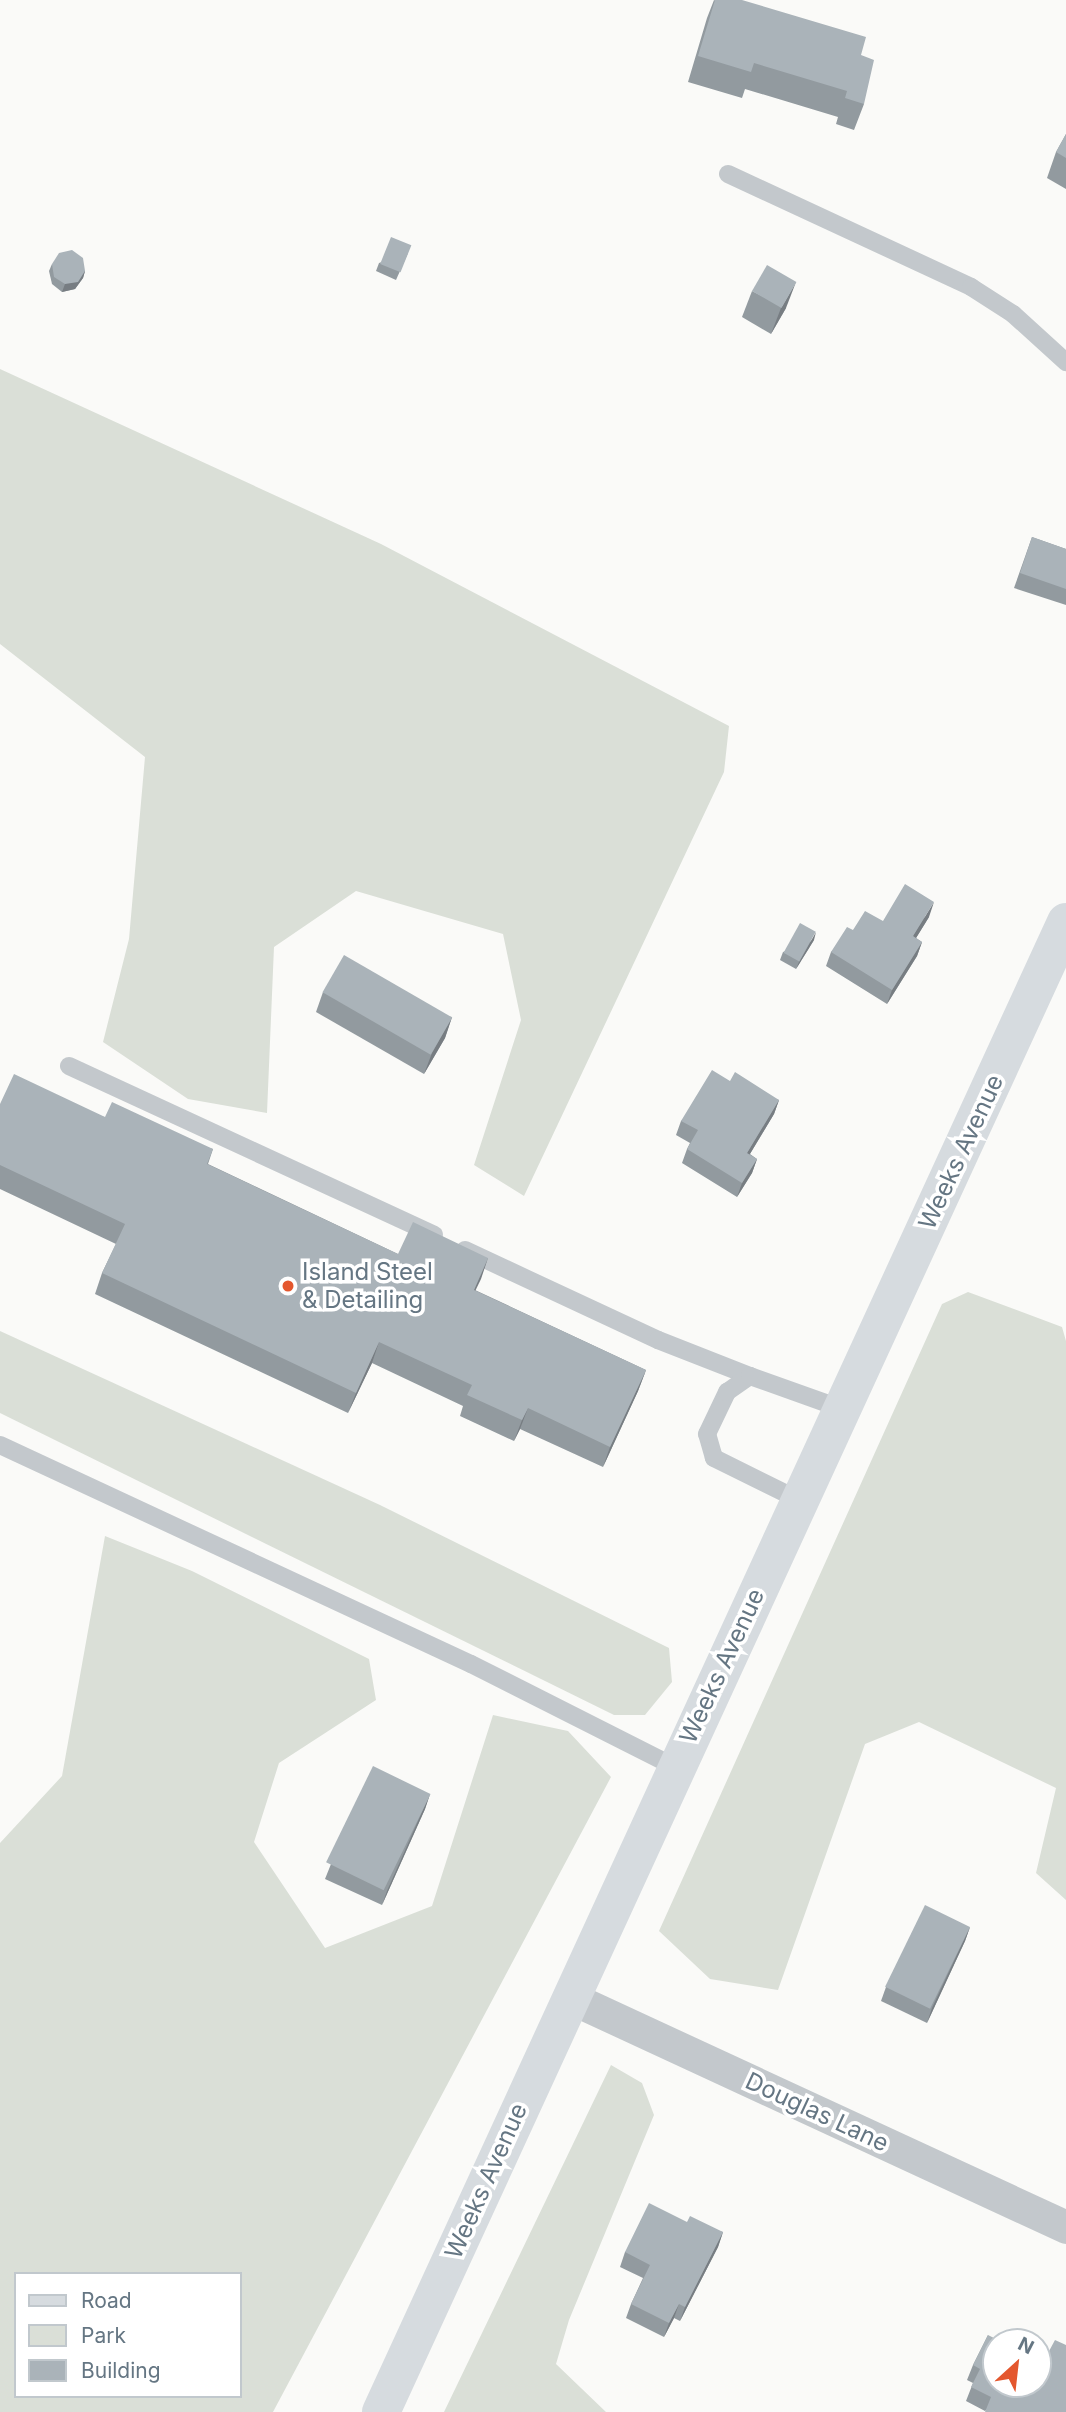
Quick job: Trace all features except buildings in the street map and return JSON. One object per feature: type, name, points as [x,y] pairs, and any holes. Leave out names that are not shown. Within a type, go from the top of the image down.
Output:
[{"type":"street","name":"Weeks Avenue","points":[[381,2412],[569,1997],[1066,922]]},
{"type":"street","name":"Douglas Lane","points":[[569,1997],[1066,2228]]},
{"type":"lane","points":[[727,174],[971,287],[1013,314],[1066,362]]},
{"type":"lane","points":[[69,1066],[658,1340],[840,1408]]},
{"type":"lane","points":[[750,1376],[727,1392],[707,1434],[714,1458],[799,1500]]},
{"type":"lane","points":[[0,1445],[471,1664],[675,1767]]},
{"type":"green space","points":[[0,369],[381,544],[729,726],[724,772],[524,1196],[474,1165],[521,1020],[503,934],[356,891],[274,947],[267,1113],[188,1099],[103,1042],[129,939],[145,757],[0,644]]},
{"type":"green space","points":[[968,1292],[1062,1327],[1066,1341],[1066,1900],[1036,1873],[1056,1788],[919,1722],[865,1744],[778,1990],[710,1979],[659,1931],[942,1304]]},
{"type":"green space","points":[[0,1331],[380,1505],[669,1648],[672,1682],[645,1715],[614,1715],[0,1413]]},
{"type":"green space","points":[[105,1536],[192,1571],[369,1659],[376,1700],[279,1763],[254,1842],[325,1948],[432,1906],[493,1715],[568,1731],[611,1777],[273,2412],[0,2412],[0,1843],[62,1776]]},
{"type":"green space","points":[[611,2065],[642,2083],[654,2115],[569,2320],[556,2364],[606,2412],[444,2412]]},
{"type":"place","name":"Island Steel & Detailing","points":[[288,1286]]}]
